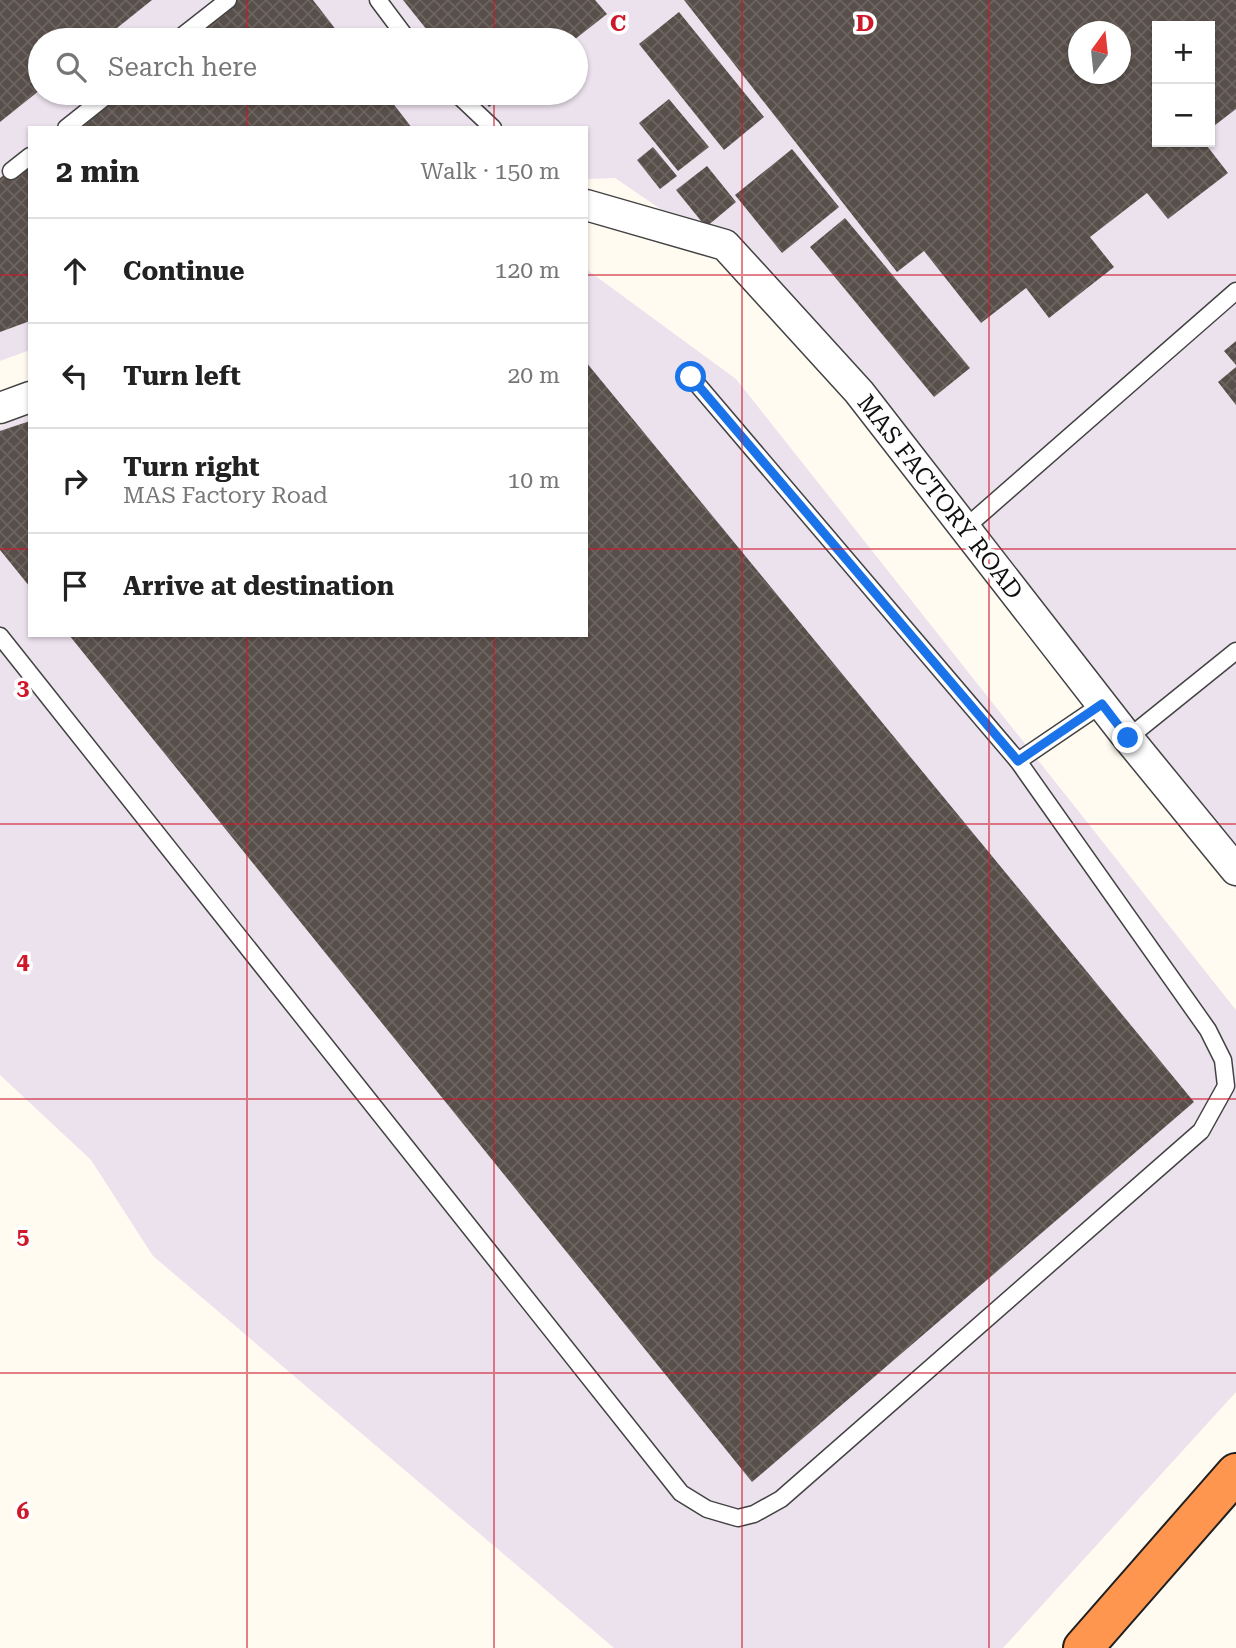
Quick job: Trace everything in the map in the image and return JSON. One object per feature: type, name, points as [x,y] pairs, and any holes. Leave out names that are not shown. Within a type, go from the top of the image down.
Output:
[{"type":"highway","points":[[1083,1648],[1236,1473]]},
{"type":"street","name":"MAS FACTORY ROAD","points":[[588,206],[725,246],[859,392],[1128,738],[1236,870]]},
{"type":"street","points":[[0,408],[28,398]]},
{"type":"lane","points":[[192,28],[228,0]]},
{"type":"lane","points":[[378,0],[399,28]]},
{"type":"lane","points":[[69,126],[95,105]]},
{"type":"lane","points":[[469,105],[491,126]]},
{"type":"lane","points":[[10,171],[28,158]]},
{"type":"lane","points":[[965,528],[1236,291]]},
{"type":"lane","points":[[0,636],[681,1493],[707,1509],[738,1518],[754,1514],[781,1499],[1201,1131],[1226,1086],[1223,1060],[1208,1030],[1018,761],[691,377]]},
{"type":"lane","points":[[1128,738],[1236,651]]},
{"type":"lane","points":[[1018,761],[1102,704]]},
{"type":"shaded area","points":[[0,0],[1236,0],[1236,889],[1095,714],[763,279],[615,178],[588,179],[588,126],[28,126],[28,351],[0,361]]},
{"type":"shaded area","points":[[588,270],[736,379],[1236,1010],[1236,1392],[1003,1648],[614,1648],[153,1256],[91,1160],[0,1075],[0,426],[28,416],[28,637],[588,637]]},
{"type":"building","points":[[0,0],[152,0],[117,28],[28,28],[28,100],[0,122]]},
{"type":"building","points":[[226,0],[313,0],[335,28],[190,28]]},
{"type":"building","points":[[403,0],[595,0],[607,14],[588,29],[425,28]]},
{"type":"building","points":[[684,0],[1236,0],[1236,109],[1215,125],[1215,21],[1152,21],[1152,147],[1208,147],[1228,173],[1168,219],[1147,193],[1090,237],[1114,267],[1049,318],[1026,288],[981,323],[924,251],[897,272]]},
{"type":"building","points":[[679,12],[764,117],[724,150],[639,44]]},
{"type":"building","points":[[669,99],[709,147],[678,171],[639,123]]},
{"type":"building","points":[[94,105],[394,105],[410,126],[67,126]]},
{"type":"building","points":[[653,147],[677,176],[660,189],[637,160]]},
{"type":"building","points":[[792,149],[839,207],[782,253],[735,195]]},
{"type":"building","points":[[28,157],[28,322],[0,332],[0,178]]},
{"type":"building","points":[[707,166],[736,202],[706,227],[676,190]]},
{"type":"building","points":[[845,218],[970,368],[934,397],[810,247]]},
{"type":"building","points":[[1236,341],[1236,365],[1224,351]]},
{"type":"building","points":[[588,364],[1194,1102],[752,1482],[71,637],[588,637]]},
{"type":"building","points":[[1236,367],[1236,405],[1218,382]]},
{"type":"building","points":[[28,422],[28,585],[0,550],[0,431]]},
{"type":"route","points":[[691,377],[1018,761],[1102,704],[1128,738]]}]
